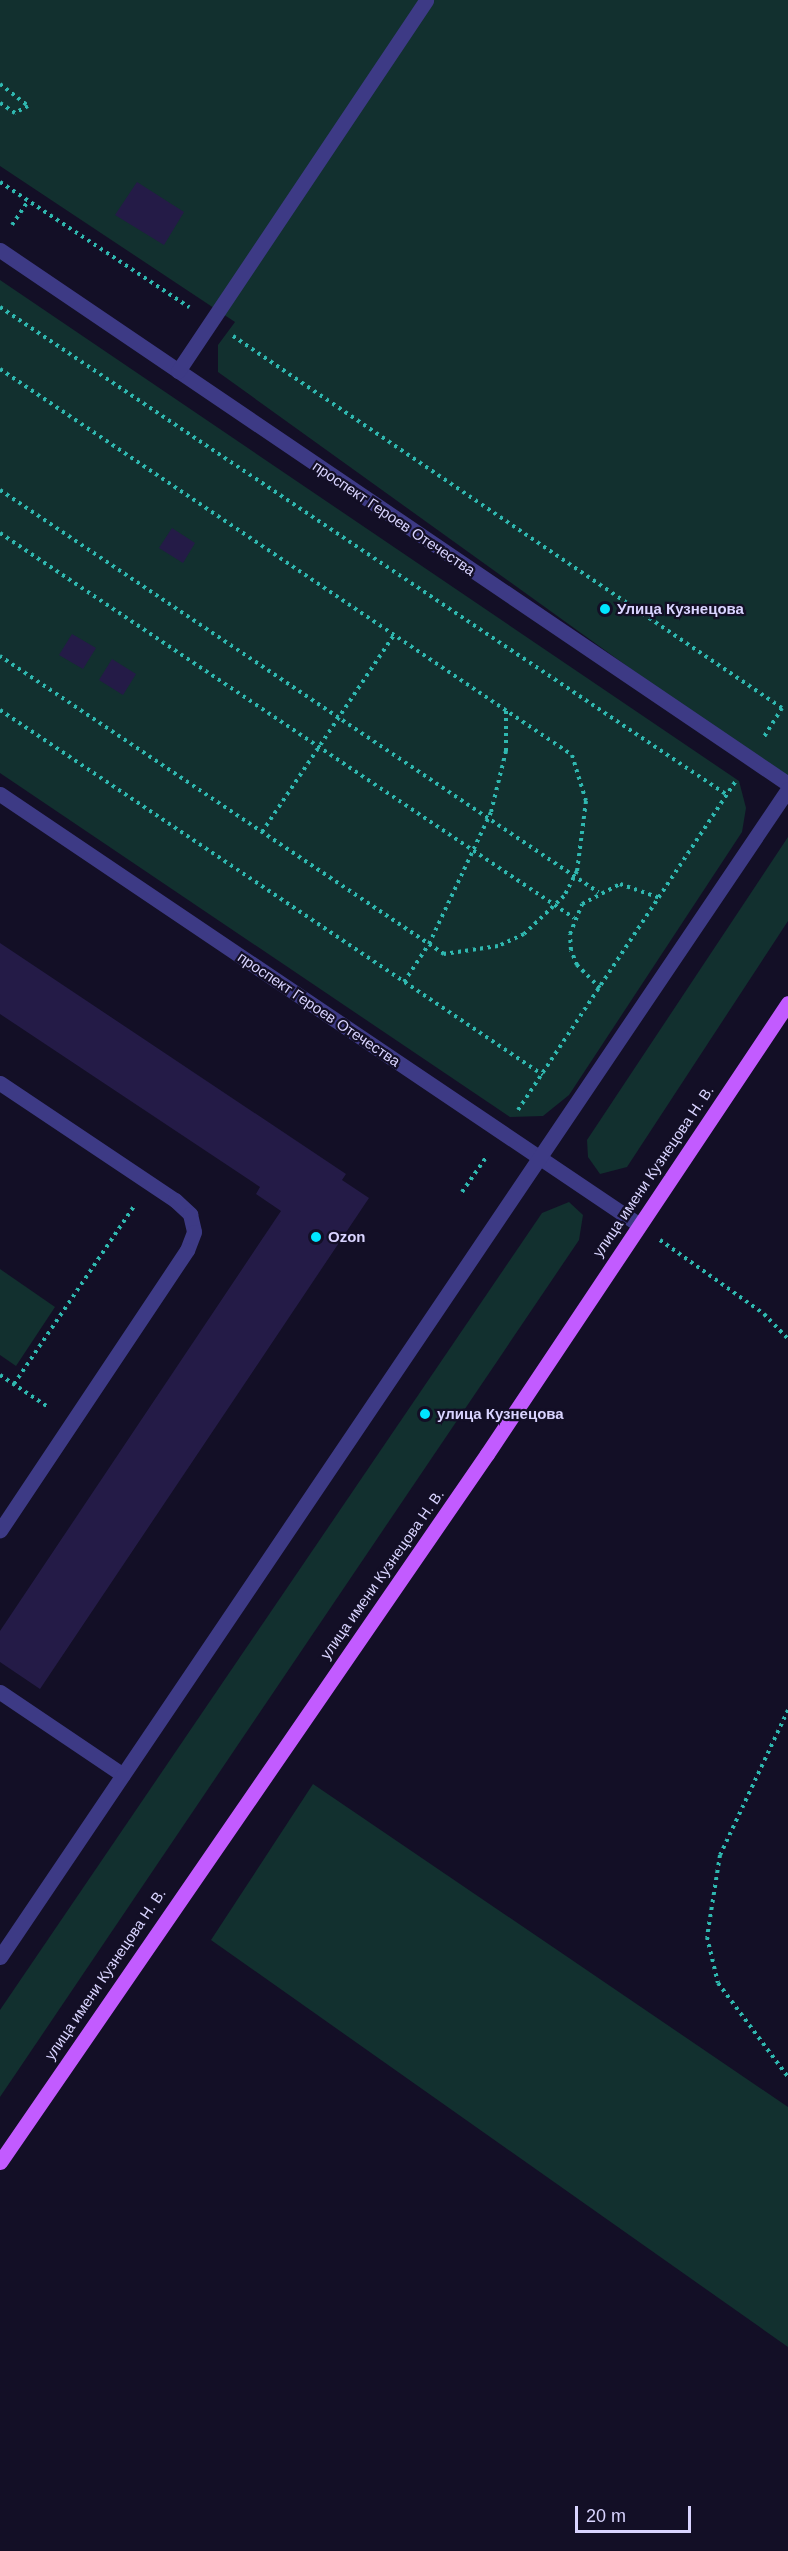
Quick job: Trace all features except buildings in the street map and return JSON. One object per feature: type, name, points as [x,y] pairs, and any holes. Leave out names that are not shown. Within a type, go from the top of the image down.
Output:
[{"type":"main road","name":"улица имени Кузнецова Н. В.","points":[[0,2162],[487,1454],[638,1224],[788,1003]]},
{"type":"street","points":[[178,371],[426,0]]},
{"type":"street","name":"проспект Героев Отечества","points":[[0,250],[788,784]]},
{"type":"street","points":[[0,1958],[788,789]]},
{"type":"street","name":"проспект Героев Отечества","points":[[0,794],[638,1224]]},
{"type":"street","points":[[0,1083],[149,1183],[190,1214],[194,1232],[187,1250],[0,1530]]},
{"type":"street","points":[[0,1692],[123,1774]]},
{"type":"path","points":[[0,84],[28,106],[15,113],[0,103]]},
{"type":"path","points":[[0,182],[212,322],[782,708],[543,1075],[462,1192]]},
{"type":"path","points":[[6,235],[28,201]]},
{"type":"path","points":[[0,307],[727,795]]},
{"type":"path","points":[[0,369],[572,755],[581,777],[587,825],[574,876],[555,906],[524,934],[498,946],[444,954],[0,656]]},
{"type":"path","points":[[0,490],[598,892]]},
{"type":"path","points":[[0,533],[574,918]]},
{"type":"path","points":[[262,832],[394,635]]},
{"type":"path","points":[[0,710],[543,1075]]},
{"type":"path","points":[[404,982],[429,944],[489,818],[506,751],[506,711]]},
{"type":"path","points":[[600,988],[577,965],[570,934],[574,918],[598,892],[634,885],[660,898]]},
{"type":"path","points":[[14,1384],[149,1183]]},
{"type":"path","points":[[638,1224],[764,1314],[788,1339]]},
{"type":"path","points":[[0,1375],[72,1423]]},
{"type":"path","points":[[788,1710],[720,1856],[707,1937],[718,1983],[788,2077]]},
{"type":"green space","points":[[0,0],[788,0],[788,782],[218,372],[218,345],[235,322],[0,166]]},
{"type":"green space","points":[[0,280],[739,781],[746,808],[742,832],[569,1095],[543,1116],[510,1117],[0,773]]},
{"type":"green space","points":[[788,837],[788,921],[627,1167],[600,1174],[588,1157],[587,1140]]},
{"type":"green space","points":[[569,1202],[583,1215],[579,1240],[0,2097],[0,2010],[542,1213]]},
{"type":"green space","points":[[0,1269],[55,1307],[16,1366],[0,1355]]},
{"type":"green space","points":[[313,1784],[788,2107],[788,2347],[211,1940]]},
{"type":"place","name":"Улица Кузнецова","points":[[605,609]]},
{"type":"place","name":"Ozon","points":[[316,1237]]},
{"type":"place","name":"улица Кузнецова","points":[[425,1414]]}]
